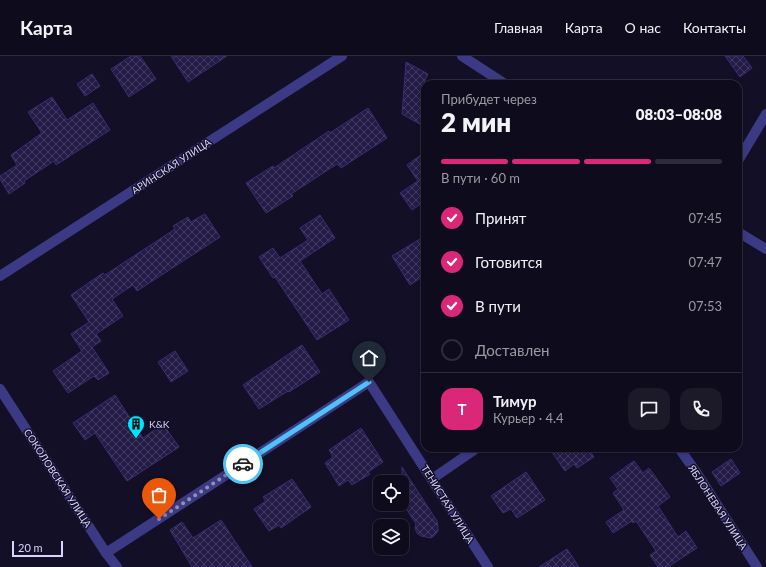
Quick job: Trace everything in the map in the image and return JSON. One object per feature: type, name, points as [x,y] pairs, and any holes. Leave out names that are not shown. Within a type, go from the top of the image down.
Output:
[{"type":"street","name":"АРИНСКАЯ УЛИЦА","points":[[0,276],[342,56]]},
{"type":"street","points":[[462,56],[499,80]]},
{"type":"street","points":[[742,155],[766,114]]},
{"type":"street","points":[[742,234],[766,249]]},
{"type":"street","name":"ТЕНИСТАЯ УЛИЦА","points":[[106,553],[369,382],[488,567]]},
{"type":"street","name":"СОКОЛОВСКАЯ УЛИЦА","points":[[0,389],[106,553],[117,567]]},
{"type":"street","points":[[432,479],[471,452]]},
{"type":"street","name":"ЯБЛОНЕВАЯ УЛИЦА","points":[[682,452],[757,567]]},
{"type":"building","points":[[131,56],[140,56],[156,79],[129,97],[111,69]]},
{"type":"building","points":[[171,56],[227,56],[188,82]]},
{"type":"building","points":[[725,56],[743,56],[752,68],[740,77]]},
{"type":"building","points":[[406,62],[428,74],[425,80],[421,80],[421,125],[402,114]]},
{"type":"building","points":[[92,74],[100,86],[85,96],[77,84]]},
{"type":"building","points":[[52,97],[67,120],[93,103],[110,130],[56,165],[54,161],[24,181],[25,183],[9,194],[0,179],[0,176],[17,165],[11,155],[42,133],[28,112]]},
{"type":"building","points":[[368,108],[387,138],[341,168],[337,164],[291,194],[293,196],[266,213],[246,183],[273,166],[274,168],[329,131],[330,133]]},
{"type":"building","points":[[421,155],[421,204],[412,210],[400,193],[418,181],[407,165]]},
{"type":"building","points":[[205,214],[220,237],[137,291],[133,285],[112,299],[123,316],[96,334],[101,341],[92,347],[109,373],[98,380],[94,376],[68,393],[53,371],[82,351],[71,334],[89,322],[71,295],[103,273],[105,275],[175,229],[173,226],[188,217],[191,222]]},
{"type":"building","points":[[320,215],[335,238],[300,261],[322,294],[329,289],[349,320],[317,340],[275,277],[273,278],[259,257],[273,248],[280,258],[308,240],[300,228]]},
{"type":"building","points":[[420,239],[421,278],[410,285],[392,256]]},
{"type":"building","points":[[302,345],[320,372],[259,409],[243,385]]},
{"type":"building","points":[[175,351],[188,371],[171,382],[158,362]]},
{"type":"building","name":"K&K","points":[[115,395],[143,438],[163,424],[179,447],[127,481],[95,433],[85,440],[73,423]]},
{"type":"building","points":[[361,428],[383,462],[368,472],[370,474],[352,485],[348,480],[339,486],[325,463],[333,457],[329,450]]},
{"type":"building","points":[[552,452],[591,452],[594,457],[577,468],[574,464],[565,471]]},
{"type":"building","points":[[731,459],[740,473],[721,486],[712,472]]},
{"type":"building","points":[[634,461],[643,473],[649,468],[670,497],[658,506],[678,537],[686,531],[697,548],[668,567],[658,567],[650,555],[656,551],[636,521],[633,523],[632,521],[613,533],[606,522],[624,510],[613,493],[618,489],[610,478]]},
{"type":"building","points":[[402,467],[407,475],[402,475]]},
{"type":"building","points":[[526,472],[545,500],[517,518],[511,509],[503,513],[491,496]]},
{"type":"building","points":[[409,478],[437,521],[438,531],[431,538],[421,536],[417,533],[415,528],[416,524],[408,511],[409,511]]},
{"type":"building","points":[[292,479],[311,507],[281,528],[279,525],[269,531],[254,509],[266,501],[263,497]]},
{"type":"building","points":[[221,520],[252,567],[192,567],[170,530],[182,522],[193,538]]},
{"type":"building","points":[[567,549],[579,567],[539,567]]},
{"type":"way so far","points":[[159,519],[243,464]]},
{"type":"place","name":"K&K","points":[[136,439]]},
{"type":"route","points":[[243,464],[369,382]]}]
